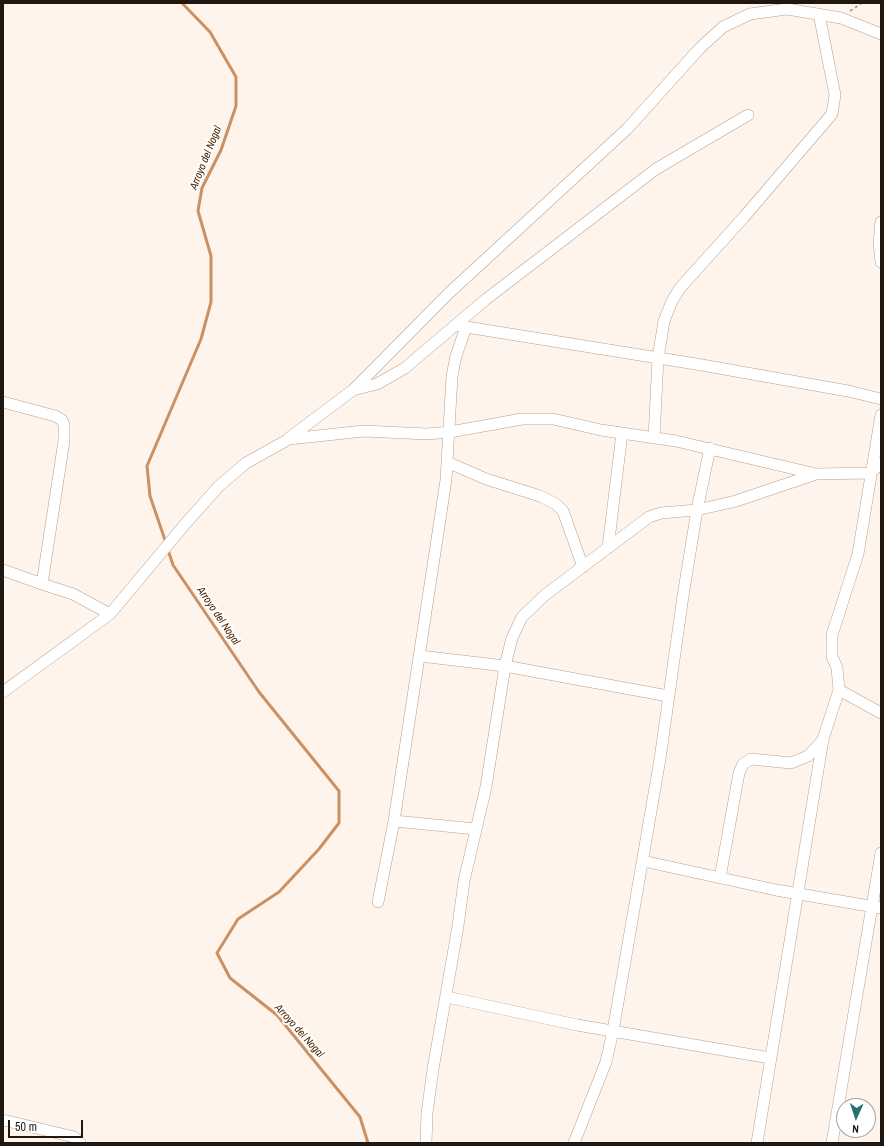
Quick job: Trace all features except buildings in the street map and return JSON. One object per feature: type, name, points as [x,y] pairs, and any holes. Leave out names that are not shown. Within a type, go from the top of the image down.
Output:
[{"type":"street","points":[[3,692],[110,614],[219,486],[250,460],[288,438],[353,390],[449,293],[627,129],[710,37],[735,20],[750,14],[786,10],[841,18],[881,34]]},
{"type":"street","points":[[654,438],[658,358],[668,308],[680,288],[744,217],[832,114],[836,95],[819,14]]},
{"type":"street","points":[[862,27],[881,25]]},
{"type":"street","points":[[353,390],[377,384],[396,374],[555,244],[656,169],[748,115]]},
{"type":"street","points":[[881,222],[879,243],[881,262]]},
{"type":"street","points":[[454,326],[848,390],[881,399]]},
{"type":"street","points":[[378,902],[394,821],[420,656],[447,462],[450,432],[450,393],[452,376],[456,356],[466,327]]},
{"type":"street","points":[[3,402],[55,416],[62,420],[64,425],[64,441],[42,584]]},
{"type":"street","points":[[757,1143],[823,739],[839,690],[837,668],[832,656],[832,634],[858,554],[870,473],[881,415]]},
{"type":"street","points":[[288,438],[364,431],[407,434],[450,432],[499,422],[539,418],[553,419],[586,428],[710,448],[816,474],[870,473],[881,463]]},
{"type":"street","points":[[608,548],[622,433]]},
{"type":"street","points":[[574,1143],[606,1062],[613,1031],[643,861],[697,510],[710,448]]},
{"type":"street","points":[[447,462],[486,478],[540,496],[556,504],[563,510],[583,567]]},
{"type":"street","points":[[426,1143],[427,1113],[433,1069],[447,997],[464,881],[486,787],[505,666],[512,638],[522,617],[545,595],[641,522],[655,514],[697,510],[736,501],[816,474]]},
{"type":"street","points":[[3,570],[73,594],[110,614]]},
{"type":"street","points":[[420,656],[505,666],[668,696]]},
{"type":"street","points":[[839,690],[881,713]]},
{"type":"street","points":[[720,878],[738,773],[743,764],[751,759],[779,763],[799,761],[814,750],[823,739]]},
{"type":"street","points":[[394,821],[476,829]]},
{"type":"street","points":[[832,1143],[877,907],[881,853]]},
{"type":"street","points":[[643,861],[797,894],[877,907]]},
{"type":"street","points":[[447,997],[578,1026],[770,1058]]},
{"type":"street","points":[[3,1120],[74,1137],[80,1143]]},
{"type":"waterway","name":"Arroyo del Nogal","points":[[166,543],[150,496],[147,466],[201,339],[211,302],[211,256],[198,211],[202,188],[221,150],[236,106],[236,77],[210,32],[182,3]]},
{"type":"waterway","name":"Arroyo del Nogal","points":[[168,550],[173,565],[259,692],[339,791],[339,823],[319,849],[279,892],[238,919],[217,953],[230,978],[277,1015],[360,1117],[368,1143]]}]
